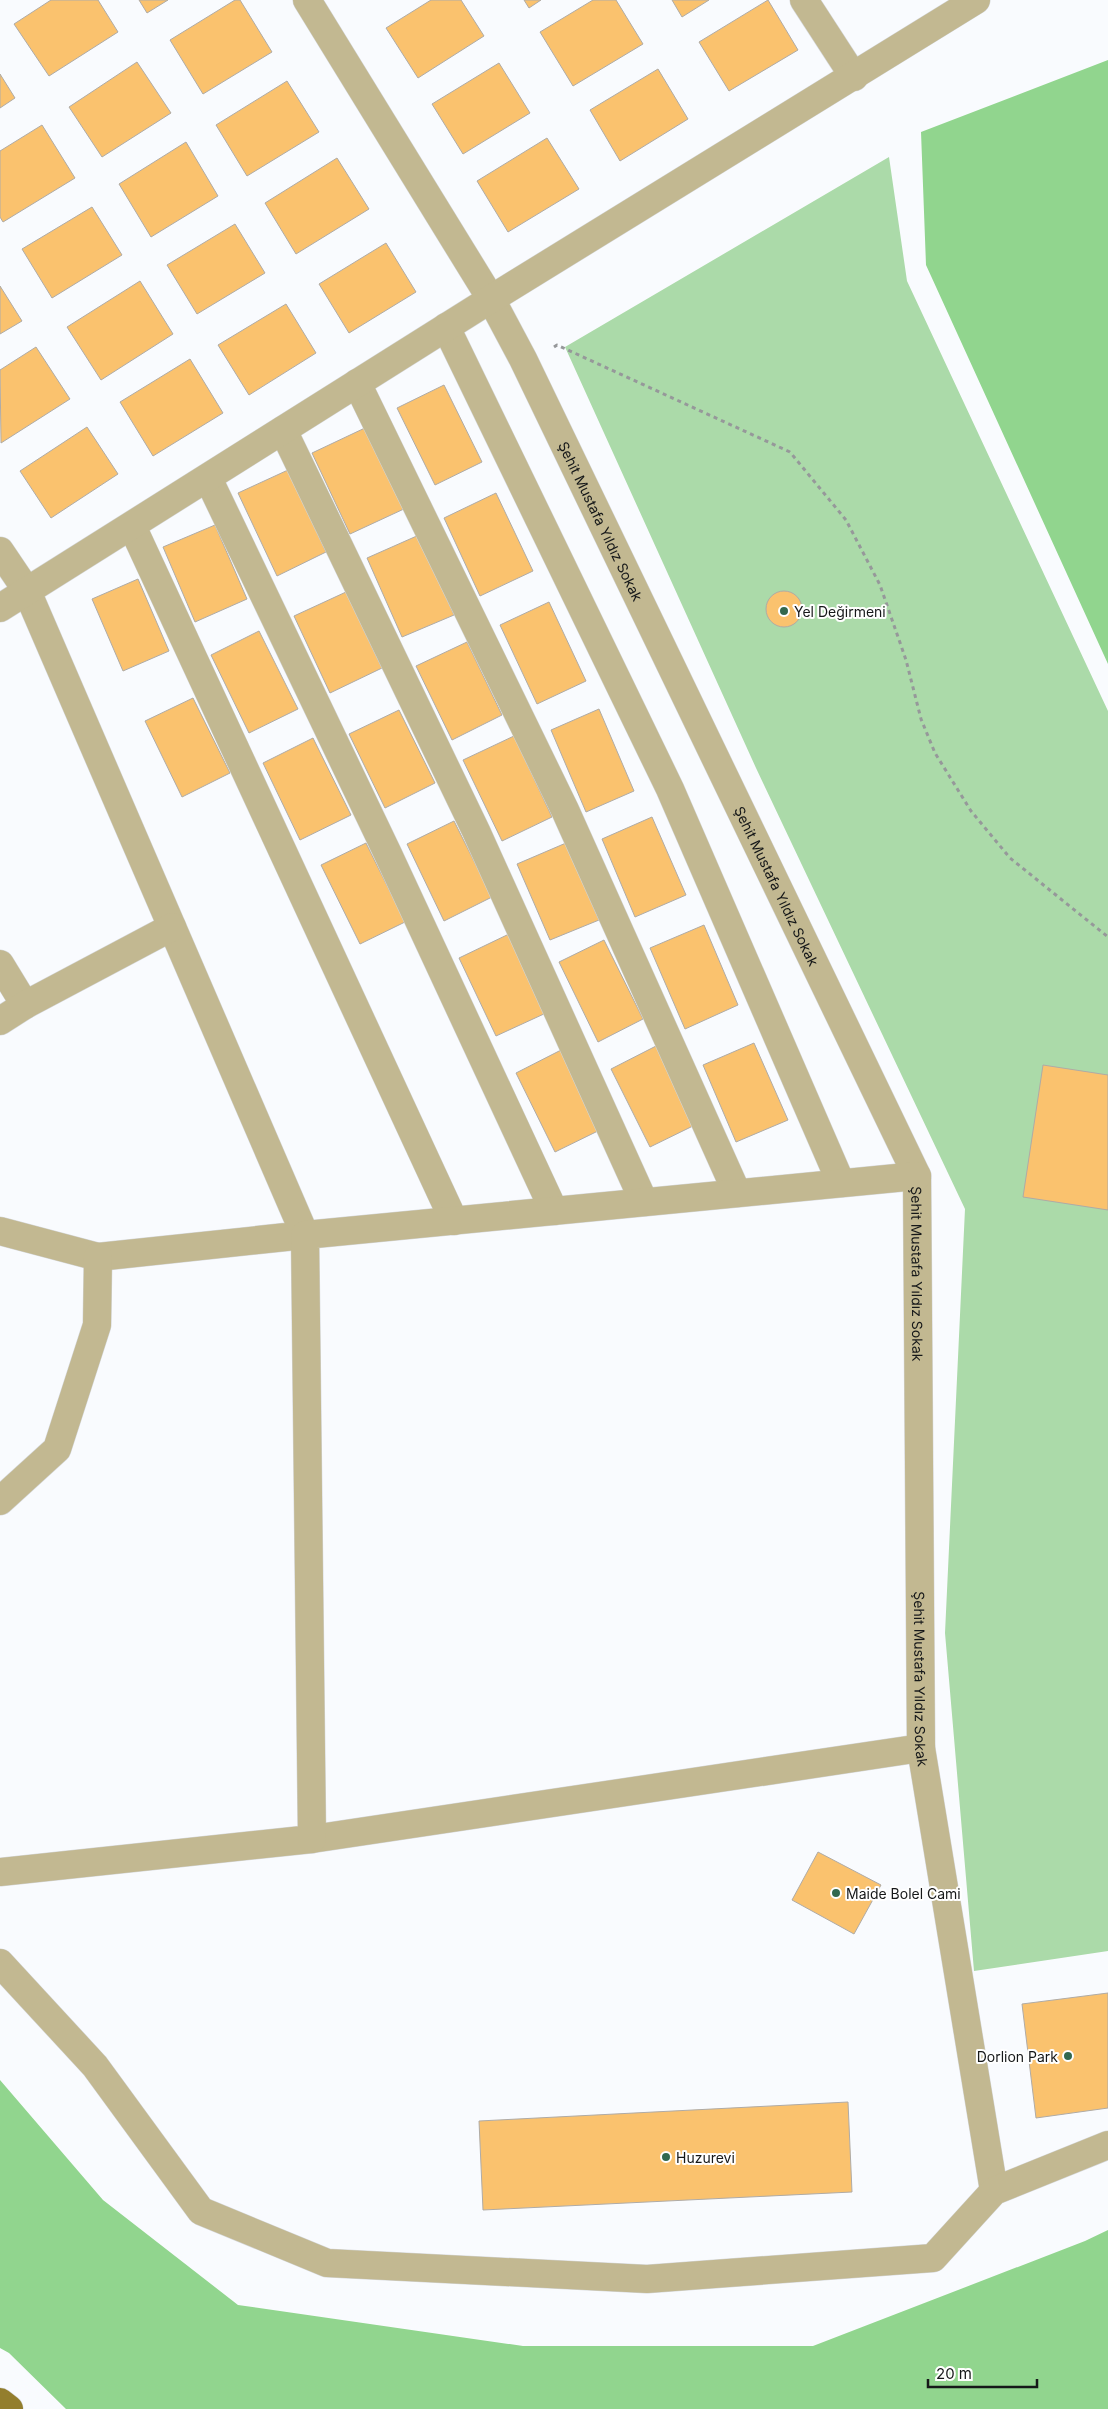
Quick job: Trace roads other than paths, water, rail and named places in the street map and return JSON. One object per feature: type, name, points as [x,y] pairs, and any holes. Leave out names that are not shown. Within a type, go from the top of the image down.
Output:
[{"type":"main road","points":[[0,2402],[9,2409]]},
{"type":"street","name":"Şehit Mustafa Yıldız Sokak","points":[[307,0],[491,299],[523,359],[917,1176],[921,1748],[994,2191]]},
{"type":"street","points":[[804,0],[854,77]]},
{"type":"street","points":[[0,608],[446,327],[976,0]]},
{"type":"street","points":[[446,327],[670,789],[841,1183]]},
{"type":"street","points":[[357,383],[565,810],[738,1193]]},
{"type":"street","points":[[283,430],[476,831],[644,1202]]},
{"type":"street","points":[[208,478],[388,854],[554,1211]]},
{"type":"street","points":[[132,526],[454,1220]]},
{"type":"street","points":[[0,551],[27,592],[305,1235],[312,1838]]},
{"type":"street","points":[[0,1021],[172,928]]},
{"type":"street","points":[[0,964],[25,1006]]},
{"type":"street","points":[[0,1231],[98,1257],[454,1220],[917,1176]]},
{"type":"street","points":[[0,1501],[57,1449],[97,1325],[98,1257]]},
{"type":"street","points":[[0,1872],[312,1838],[921,1748]]},
{"type":"street","points":[[0,1963],[95,2066],[201,2211],[327,2263],[647,2279],[933,2258],[994,2191],[1108,2145]]},
{"type":"place","name":"Yel Değirmeni","points":[[784,611]]},
{"type":"place","name":"Maide Bolel Cami","points":[[836,1893]]},
{"type":"place","name":"Dorlion Park","points":[[1068,2056]]},
{"type":"place","name":"Huzurevi","points":[[666,2157]]}]
